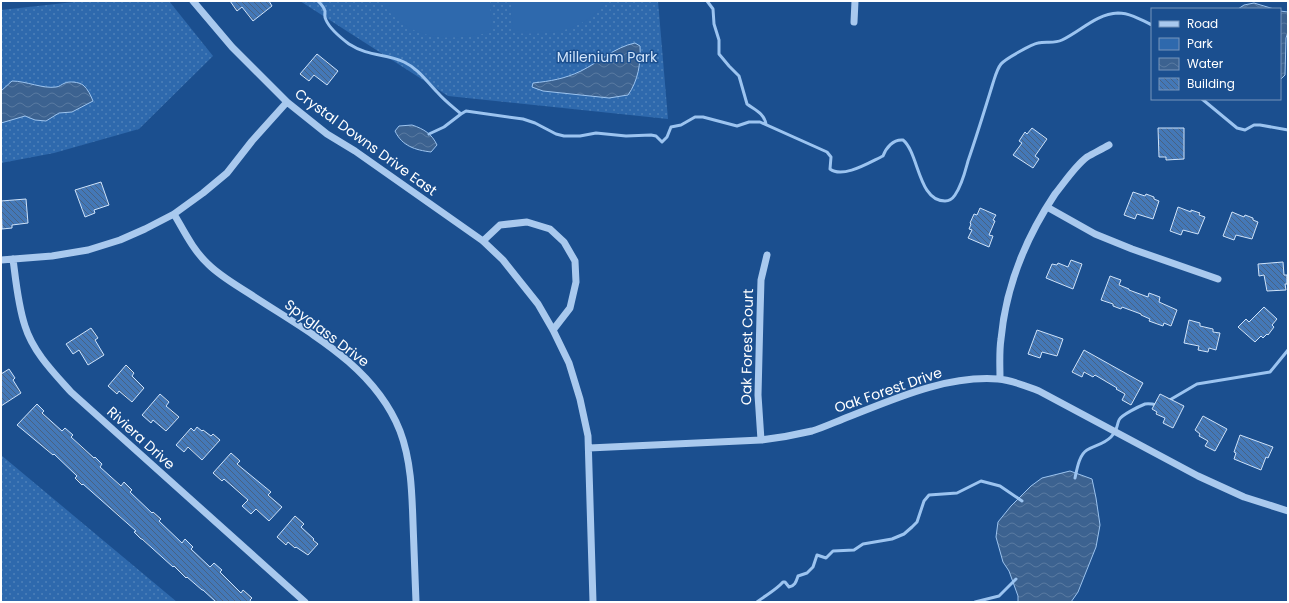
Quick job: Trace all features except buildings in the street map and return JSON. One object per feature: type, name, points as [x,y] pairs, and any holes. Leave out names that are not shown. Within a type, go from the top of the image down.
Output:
[{"type":"street","name":"Crystal Downs Drive East","points":[[193,1],[232,47],[286,102],[327,134],[355,151],[483,241],[503,260],[538,304],[569,363],[580,399],[589,448],[594,602]]},
{"type":"street","points":[[854,22],[855,1]]},
{"type":"street","points":[[1,260],[52,256],[88,250],[120,240],[174,214],[203,193],[227,172],[286,102]]},
{"type":"street","points":[[1000,379],[1001,340],[1013,278],[1026,243],[1047,207],[1066,180],[1086,158],[1109,145]]},
{"type":"street","points":[[1047,207],[1095,234],[1132,249],[1218,279]]},
{"type":"street","name":"Spyglass Drive","points":[[174,214],[194,248],[208,264],[226,278],[318,339],[349,362],[370,382],[386,403],[400,431],[408,461],[412,495],[416,602]]},
{"type":"street","points":[[483,241],[500,226],[527,222],[550,229],[564,242],[575,261],[576,282],[570,308],[553,330]]},
{"type":"street","name":"Oak Forest Court","points":[[761,440],[758,395],[760,308],[762,280],[767,255]]},
{"type":"street","name":"Riviera Drive","points":[[13,259],[18,295],[26,327],[34,345],[49,367],[71,392],[305,602]]},
{"type":"street","name":"Oak Forest Drive","points":[[589,448],[780,438],[813,430],[936,386],[963,380],[1000,379],[1015,382],[1039,391],[1198,476],[1244,497],[1288,511]]},
{"type":"green space","points":[[83,1],[169,1],[213,56],[139,129],[54,153],[1,163],[1,10]]},
{"type":"green space","name":"Millenium Park","points":[[300,1],[658,1],[668,119],[448,96]]},
{"type":"green space","points":[[380,1],[490,1],[492,32],[460,37],[430,36],[404,25],[392,15]]},
{"type":"green space","points":[[511,1],[607,1],[597,12],[576,26],[553,32],[527,34],[513,33]]},
{"type":"green space","points":[[1,455],[177,602],[1,602]]},
{"type":"water","points":[[1254,3],[1271,8],[1240,8],[1244,5]]},
{"type":"water","points":[[1281,11],[1288,12],[1285,75],[1281,79]]},
{"type":"water","points":[[635,43],[640,46],[640,59],[634,84],[628,95],[609,98],[543,91],[532,87],[533,83],[575,74],[614,51]]},
{"type":"water","points":[[12,81],[51,87],[57,87],[67,82],[77,83],[85,87],[93,101],[72,112],[59,113],[46,121],[35,120],[25,116],[1,123],[1,91]]},
{"type":"water","points":[[412,125],[424,130],[433,138],[437,145],[431,152],[420,150],[405,144],[395,131],[399,126]]},
{"type":"water","points":[[1070,471],[1092,479],[1100,525],[1096,547],[1078,592],[1071,602],[1018,602],[1018,596],[1009,571],[1003,562],[996,537],[998,522],[1011,506],[1031,486],[1042,478]]},
{"type":"waterway","points":[[318,1],[325,10],[325,18],[330,27],[346,42],[363,51],[397,59],[409,65],[418,72],[443,99],[461,114]]},
{"type":"waterway","points":[[707,1],[713,9],[714,24],[719,40],[719,54],[739,76],[747,104],[761,114],[766,124]]},
{"type":"waterway","points":[[429,134],[444,127],[466,111],[523,119],[535,123],[556,134],[564,136],[580,136],[596,133],[626,136],[651,135],[656,136],[662,142],[667,137],[671,127],[681,125],[695,117],[703,117],[737,126],[749,122],[760,122],[827,152],[831,157],[830,169],[835,172],[849,171],[864,165],[883,156],[890,145],[896,141],[903,140],[913,155],[924,185],[929,193],[936,199],[947,201],[954,196],[961,183],[995,76],[1003,62],[1035,44],[1062,40],[1103,16],[1110,14],[1127,14],[1151,24]]},
{"type":"waterway","points":[[1203,100],[1237,128],[1245,130],[1254,125],[1260,125],[1288,130]]},
{"type":"waterway","points":[[1168,401],[1197,384],[1270,372],[1288,350]]},
{"type":"waterway","points":[[1075,478],[1079,462],[1084,452],[1103,443],[1111,437],[1116,430],[1120,418],[1145,404],[1157,405]]},
{"type":"waterway","points":[[757,602],[783,582],[785,582],[789,587],[793,586],[798,576],[807,573],[813,567],[817,555],[826,558],[833,551],[854,550],[863,544],[892,539],[904,534],[917,522],[924,501],[929,495],[957,493],[981,481],[1000,486],[1022,501]]},
{"type":"waterway","points":[[975,602],[999,596],[1016,579]]}]
